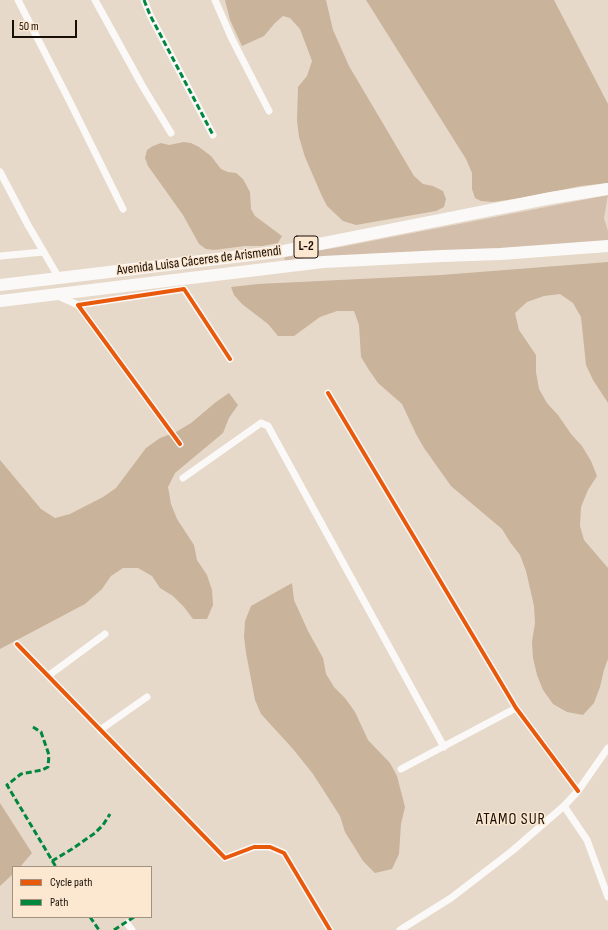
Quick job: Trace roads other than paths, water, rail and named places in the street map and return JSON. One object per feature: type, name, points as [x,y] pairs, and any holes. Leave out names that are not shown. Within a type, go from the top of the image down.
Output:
[{"type":"main road","name":"Avenida Luisa Cáceres de Arismendi","points":[[0,285],[284,251],[551,198],[608,189]]},
{"type":"main road","name":"Avenida Luisa Cáceres de Arismendi","points":[[0,301],[323,262],[500,254],[608,246]]},
{"type":"street","points":[[18,0],[123,209]]},
{"type":"street","points":[[95,0],[143,87],[171,133]]},
{"type":"street","points":[[144,0],[150,16],[213,136]]},
{"type":"street","points":[[215,0],[232,38],[269,111]]},
{"type":"street","points":[[0,172],[43,252],[59,278]]},
{"type":"street","points":[[0,256],[43,252]]},
{"type":"street","points":[[78,305],[184,289],[230,359]]},
{"type":"street","points":[[52,294],[63,297],[78,305],[180,444]]},
{"type":"street","points":[[328,393],[516,708],[578,791]]},
{"type":"street","points":[[183,478],[261,423],[268,426],[444,746]]},
{"type":"street","points":[[48,676],[105,634]]},
{"type":"street","points":[[17,644],[225,858],[254,847],[270,847],[284,853],[330,930]]},
{"type":"street","points":[[100,730],[147,697]]},
{"type":"street","points":[[401,769],[516,708]]},
{"type":"street","points":[[400,930],[451,898],[512,851],[564,806],[578,791],[608,748]]},
{"type":"street","points":[[564,806],[587,840],[608,896]]},
{"type":"street","points":[[127,923],[132,930]]},
{"type":"district","name":"ATAMO SUR","points":[[511,820]]}]
